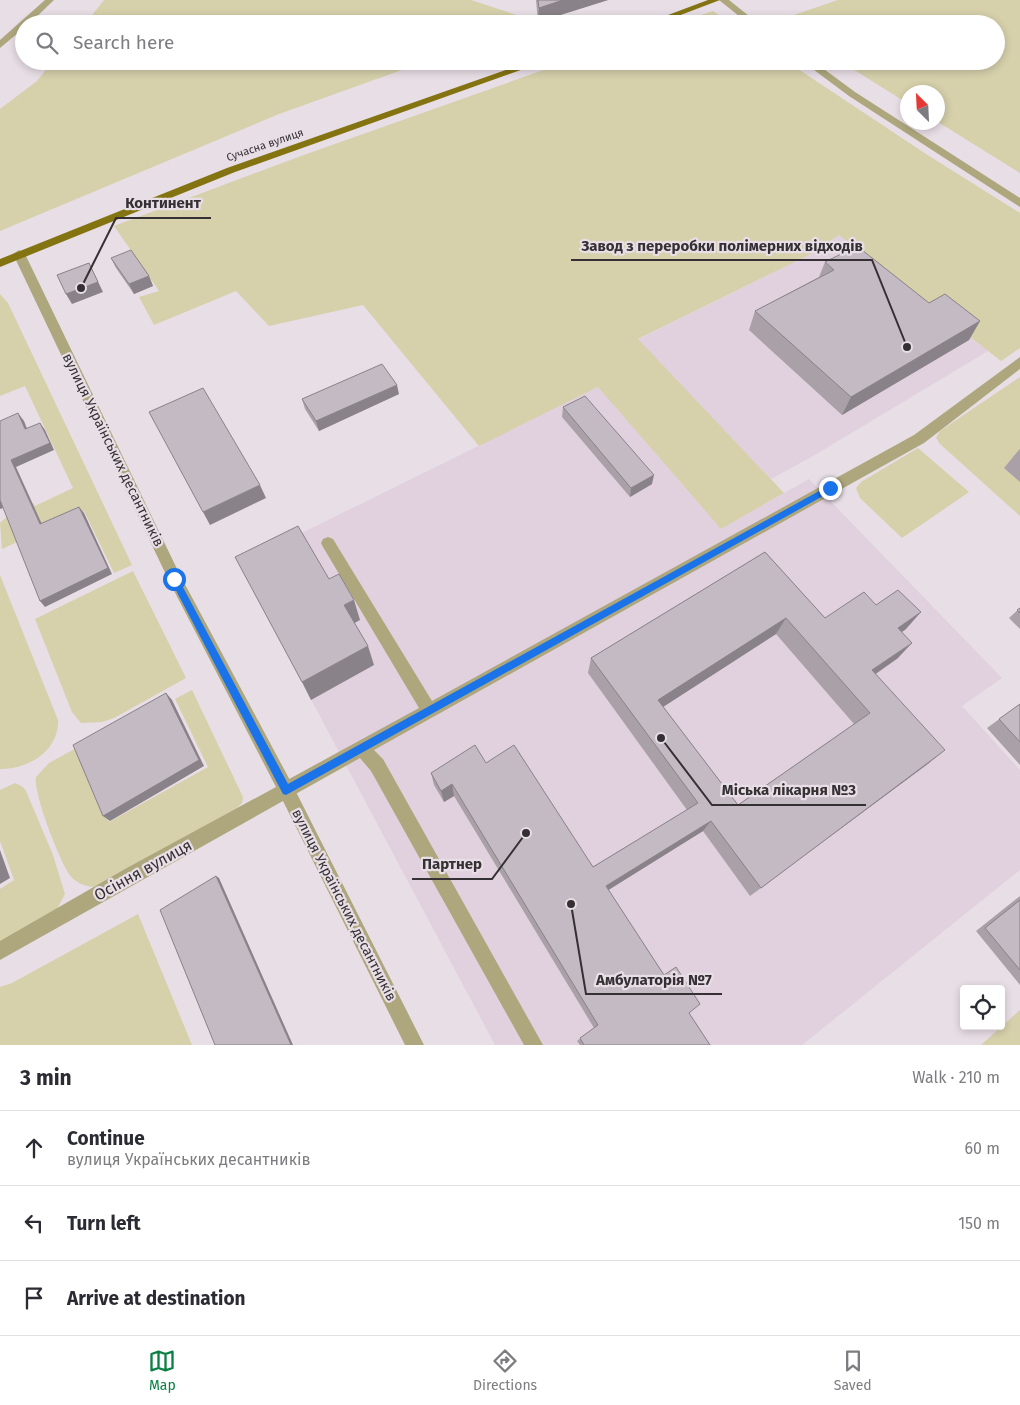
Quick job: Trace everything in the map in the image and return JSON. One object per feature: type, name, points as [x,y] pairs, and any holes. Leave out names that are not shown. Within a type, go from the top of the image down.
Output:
[{"type":"main road","points":[[674,15],[716,0]]},
{"type":"main road","name":"Сучасна вулиця","points":[[0,263],[231,170],[515,70]]},
{"type":"street","points":[[33,15],[50,0]]},
{"type":"street","points":[[723,0],[743,15]]},
{"type":"street","points":[[0,45],[15,32]]},
{"type":"street","points":[[819,70],[852,94],[1020,203]]},
{"type":"street","name":"вулиця Українських десантників","points":[[19,254],[174,579],[286,790],[415,1045]]},
{"type":"street","name":"Осіння вулиця","points":[[0,951],[130,875],[362,749],[919,439],[1020,362]]},
{"type":"street","points":[[328,543],[430,711]]},
{"type":"street","points":[[362,749],[377,765],[534,1045]]},
{"type":"shaded area","points":[[104,0],[471,0],[517,15],[92,15]]},
{"type":"shaded area","points":[[838,0],[1020,0],[1020,173],[945,126],[945,85],[900,85],[900,99],[854,70],[1005,70],[1005,15],[794,15]]},
{"type":"shaded area","points":[[713,11],[719,15],[701,15]]},
{"type":"shaded area","points":[[46,70],[402,70],[279,114],[0,231],[0,109],[37,81]]},
{"type":"shaded area","points":[[544,70],[800,70],[926,154],[1020,213],[1020,348],[1001,361],[839,235],[809,255],[638,339],[784,493],[721,529],[598,387],[479,446],[363,305],[269,326],[236,291],[154,325],[139,297],[159,291],[114,226],[301,156]]},
{"type":"shaded area","points":[[839,235],[988,351],[813,456],[771,479],[637,340],[809,255]]},
{"type":"shaded area","points":[[0,294],[8,303],[132,565],[114,573],[84,511],[2,549],[0,523],[11,513],[33,503],[35,506],[73,488],[25,386],[0,396]]},
{"type":"shaded area","points":[[1020,377],[1020,516],[940,444],[936,438],[940,431]]},
{"type":"shaded area","points":[[598,387],[721,529],[809,479],[1002,678],[962,706],[1020,770],[1020,870],[802,1045],[495,1045],[239,564]]},
{"type":"shaded area","points":[[918,448],[969,492],[902,538],[860,498],[856,488],[861,482]]},
{"type":"shaded area","points":[[133,571],[186,678],[114,718],[102,722],[81,723],[72,712],[35,619]]},
{"type":"shaded area","points":[[0,575],[58,720],[57,731],[53,741],[40,756],[21,766],[0,769]]},
{"type":"shaded area","points":[[192,690],[243,797],[242,803],[237,808],[96,887],[78,882],[69,874],[53,841],[38,797],[36,777],[49,763],[113,728],[79,750],[109,822],[208,767],[175,699]]},
{"type":"shaded area","points":[[15,783],[26,791],[53,855],[65,894],[57,909],[0,942],[0,889],[14,880],[0,841],[0,790]]},
{"type":"shaded area","points":[[138,914],[192,1045],[0,1045],[0,987],[12,983]]},
{"type":"shaded area","points":[[1020,1010],[1020,1045],[981,1045],[998,1030],[1005,1030],[1005,1023]]},
{"type":"building","points":[[538,0],[563,0],[539,8]]},
{"type":"building","points":[[857,246],[929,303],[945,294],[980,321],[851,397],[755,311],[834,270],[825,262]]},
{"type":"building","points":[[131,250],[149,276],[129,284],[111,258]]},
{"type":"building","points":[[89,263],[98,282],[66,294],[57,275]]},
{"type":"building","points":[[382,364],[397,385],[316,421],[302,399]]},
{"type":"building","points":[[203,388],[260,485],[203,512],[149,412]]},
{"type":"building","points":[[585,396],[654,475],[631,488],[563,407]]},
{"type":"building","points":[[18,413],[25,429],[40,423],[50,443],[11,460],[40,524],[79,507],[108,568],[40,601],[0,500],[0,421]]},
{"type":"building","points":[[298,526],[329,579],[339,574],[354,600],[344,605],[368,646],[302,682],[235,557]]},
{"type":"building","points":[[765,552],[825,618],[864,592],[876,605],[898,590],[921,612],[898,628],[912,643],[872,670],[945,750],[761,888],[711,821],[606,886],[664,975],[676,967],[700,1004],[689,1013],[710,1045],[584,1045],[580,1038],[598,1025],[452,784],[441,791],[431,773],[475,745],[486,763],[514,745],[593,867],[698,803],[591,658]],"holes":[[[786,618],[870,713],[738,805],[658,700]]]},
{"type":"building","points":[[166,693],[199,760],[103,816],[73,745]]},
{"type":"building","points":[[1020,704],[1020,742],[999,719]]},
{"type":"building","points":[[216,876],[291,1045],[215,1045],[160,910]]},
{"type":"building","points":[[1020,900],[1020,970],[985,928]]},
{"type":"place","name":"Континент","points":[[81,288]]},
{"type":"place","name":"Завод з переробки полімерних відходів","points":[[907,347]]},
{"type":"place","name":"Міська лікарня №3","points":[[661,738]]},
{"type":"place","name":"Партнер","points":[[526,833]]},
{"type":"place","name":"Амбулаторія №7","points":[[571,904]]},
{"type":"route","points":[[174,579],[286,790],[830,488]]}]
